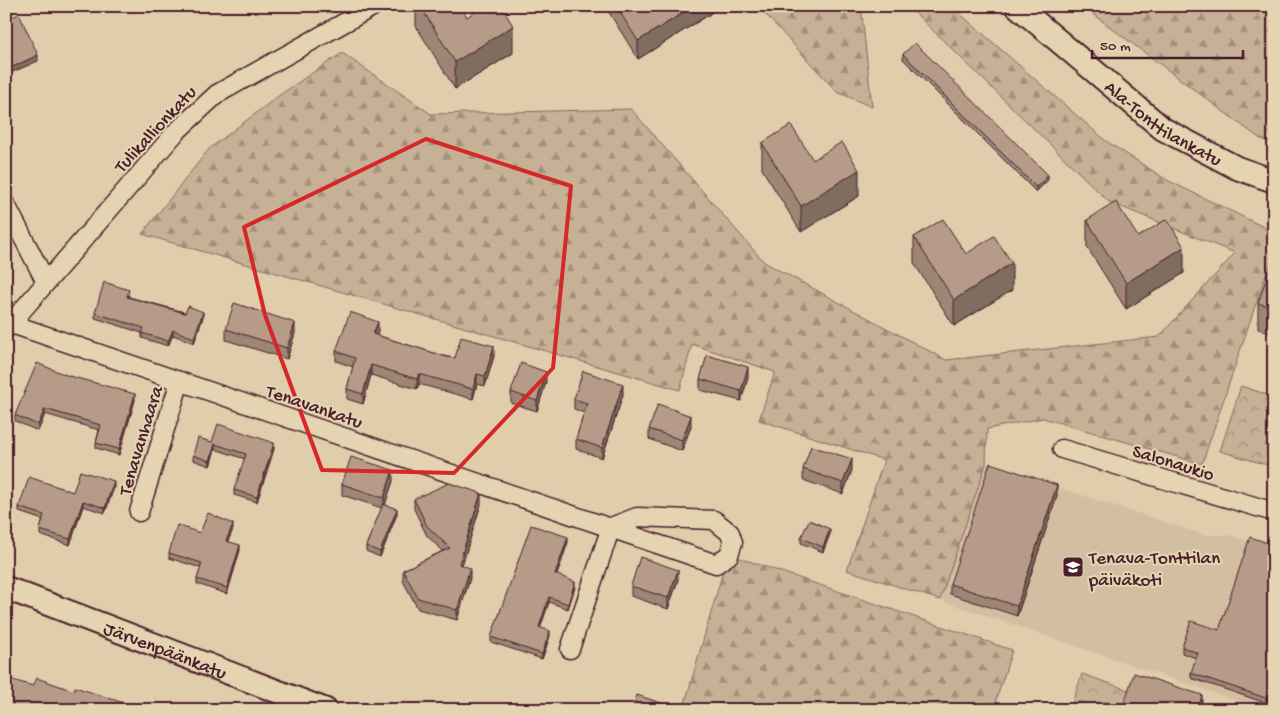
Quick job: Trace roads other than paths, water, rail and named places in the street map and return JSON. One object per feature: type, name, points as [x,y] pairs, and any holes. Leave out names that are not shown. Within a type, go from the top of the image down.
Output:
[{"type":"street","name":"Tulikallionkatu","points":[[8,325],[176,132],[217,94],[374,6]]},
{"type":"street","name":"Ala-Tonttilankatu","points":[[1017,6],[1163,129],[1237,168],[1274,182]]},
{"type":"street","points":[[6,205],[46,282]]},
{"type":"street","name":"Tenavankatu","points":[[8,325],[180,381],[716,564],[729,555],[732,542],[730,533],[714,520],[637,517],[611,527]]},
{"type":"street","name":"Tenavanhaara","points":[[139,512],[180,381]]},
{"type":"street","name":"Salonaukio","points":[[1062,449],[1274,512]]},
{"type":"street","points":[[570,649],[611,527]]},
{"type":"street","name":"Järvenpäänkatu","points":[[6,588],[326,710]]},
{"type":"place","name":"Tenava-Tonttilan päiväkoti","points":[[1073,567]]}]
